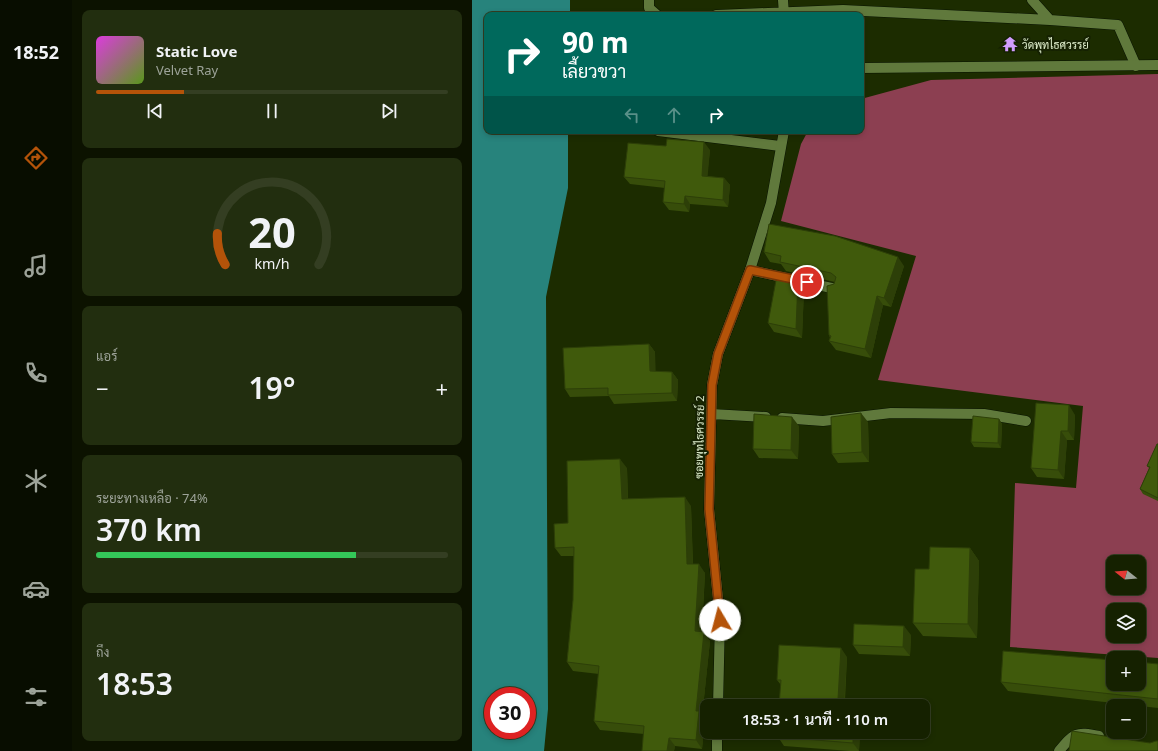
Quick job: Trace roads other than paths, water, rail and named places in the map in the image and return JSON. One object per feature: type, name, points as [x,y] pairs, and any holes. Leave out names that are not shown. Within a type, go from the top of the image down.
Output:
[{"type":"street","points":[[649,0],[649,8],[654,12]]},
{"type":"street","points":[[783,0],[784,12]]},
{"type":"street","points":[[1032,0],[1050,20]]},
{"type":"street","points":[[814,12],[843,10],[1050,20],[1118,25],[1136,66]]},
{"type":"street","points":[[864,68],[1158,65]]},
{"type":"street","points":[[682,134],[780,146]]},
{"type":"street","name":"ซอยพุทไธศวรรย์ 2","points":[[718,699],[720,620],[709,509],[712,385],[718,354],[750,270],[771,203],[783,134]]},
{"type":"street","points":[[750,270],[836,289]]},
{"type":"street","points":[[712,414],[823,421],[891,413],[984,414],[1026,420]]},
{"type":"street","points":[[1059,751],[1072,735],[1082,732],[1106,737]]},
{"type":"street","points":[[717,739],[717,751]]},
{"type":"water","points":[[472,0],[570,0],[570,12],[484,12],[484,134],[568,134],[568,188],[546,297],[548,709],[544,751],[472,751]]},
{"type":"place","name":"วัดพุทไธศวรรย์","points":[[1010,44]]}]
